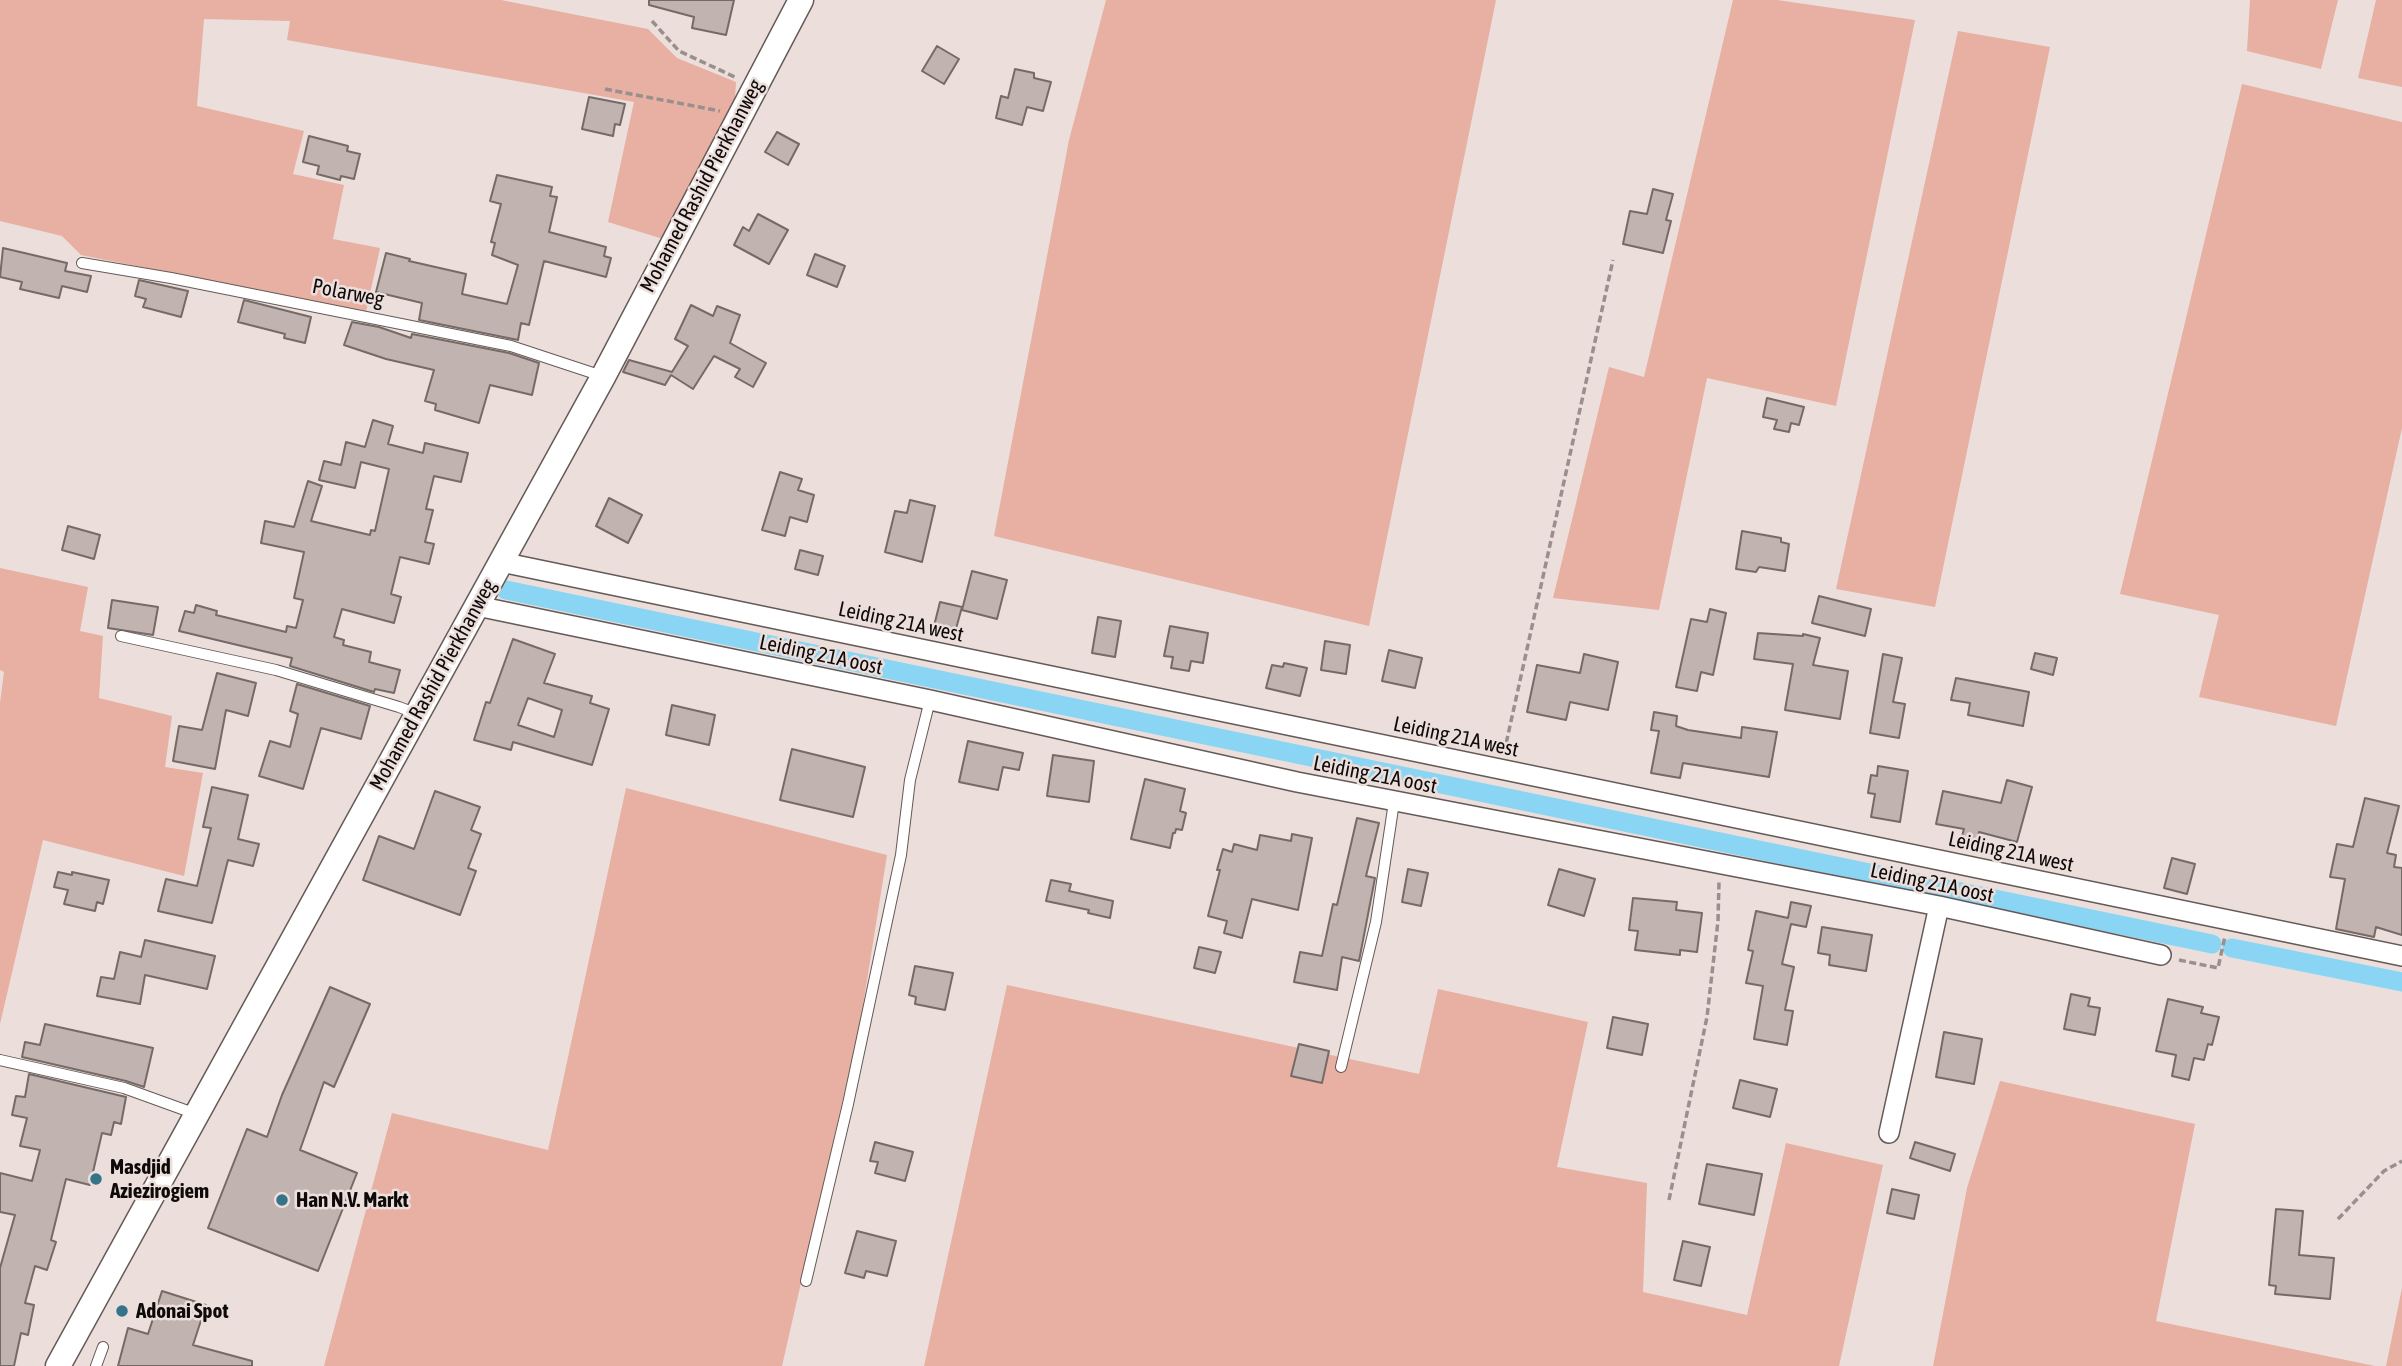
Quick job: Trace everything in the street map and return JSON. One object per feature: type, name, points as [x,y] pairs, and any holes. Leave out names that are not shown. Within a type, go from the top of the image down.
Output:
[{"type":"street","name":"Mohamed Rashid Pierkhanweg","points":[[58,1366],[603,377],[801,0]]},
{"type":"street","name":"Leiding 21A west","points":[[501,562],[2402,956]]},
{"type":"street","name":"Leiding 21A oost","points":[[477,606],[1394,802],[1939,906],[2161,955]]},
{"type":"street","points":[[1889,1133],[1939,906]]},
{"type":"lane","name":"Polarweg","points":[[82,263],[171,278],[511,346],[603,377]]},
{"type":"lane","points":[[121,636],[276,670],[418,714]]},
{"type":"lane","points":[[806,1281],[845,1116],[901,855],[910,780],[930,701]]},
{"type":"lane","points":[[1341,1067],[1376,922],[1394,802]]},
{"type":"lane","points":[[0,1060],[124,1088],[197,1114]]},
{"type":"lane","points":[[96,1366],[103,1348]]},
{"type":"path","points":[[652,21],[679,51],[755,86]]},
{"type":"path","points":[[605,89],[740,115]]},
{"type":"path","points":[[1500,770],[1613,260]]},
{"type":"path","points":[[1669,1200],[1707,1017],[1718,922],[1720,890],[1717,863]]},
{"type":"path","points":[[2161,955],[2218,968],[2228,920]]},
{"type":"path","points":[[2339,1219],[2384,1171],[2402,1161]]},
{"type":"shaded area","points":[[0,0],[501,0],[648,29],[677,58],[736,82],[735,98],[663,239],[608,222],[634,102],[287,40],[290,21],[204,19],[197,106],[304,131],[293,174],[344,185],[333,239],[380,248],[366,312],[81,255],[62,236],[0,221]]},
{"type":"shaded area","points":[[1106,0],[1496,0],[1369,626],[994,536],[1069,140]]},
{"type":"shaded area","points":[[1733,0],[1777,0],[1915,20],[1836,406],[1707,378],[1659,610],[1553,598],[1609,367],[1644,377]]},
{"type":"shaded area","points":[[2250,0],[2338,0],[2321,69],[2247,51]]},
{"type":"shaded area","points":[[2376,0],[2402,0],[2402,87],[2358,78]]},
{"type":"shaded area","points":[[1958,31],[2050,47],[1935,607],[1836,589]]},
{"type":"shaded area","points":[[2242,84],[2402,122],[2402,428],[2336,726],[2199,697],[2219,615],[2120,594]]},
{"type":"shaded area","points":[[0,568],[88,587],[80,631],[103,636],[99,698],[172,716],[165,767],[203,773],[184,876],[43,840],[0,1024],[0,703],[4,672],[0,670]]},
{"type":"shaded area","points":[[626,788],[887,855],[860,1024],[782,1366],[324,1366],[392,1113],[548,1150]]},
{"type":"shaded area","points":[[1007,985],[1419,1074],[1438,989],[1588,1022],[1557,1167],[1647,1183],[1643,1292],[1747,1315],[1786,1143],[1883,1165],[1839,1366],[924,1366]]},
{"type":"shaded area","points":[[2000,1081],[2195,1124],[2156,1321],[2375,1366],[1933,1366],[1967,1188]]},
{"type":"shaded area","points":[[2402,1288],[2402,1366],[2386,1366]]},
{"type":"building","points":[[649,0],[734,0],[726,35],[692,28],[694,17],[649,5]]},
{"type":"building","points":[[937,46],[959,59],[944,84],[922,71]]},
{"type":"building","points":[[1015,69],[1034,73],[1034,78],[1051,82],[1043,111],[1027,107],[1022,125],[996,118],[1001,96],[1008,98]]},
{"type":"building","points":[[589,97],[625,104],[620,125],[615,124],[613,136],[582,129]]},
{"type":"building","points":[[777,132],[799,144],[788,165],[765,152]]},
{"type":"building","points":[[309,136],[348,146],[347,151],[360,154],[354,179],[341,176],[340,180],[317,174],[319,166],[303,162]]},
{"type":"building","points":[[497,175],[552,187],[550,196],[557,197],[549,232],[606,247],[604,256],[611,258],[606,277],[544,261],[529,325],[521,323],[518,340],[419,320],[422,303],[376,292],[386,253],[466,274],[462,294],[507,304],[518,265],[492,255],[495,243],[491,242],[501,204],[490,201]]},
{"type":"building","points":[[1653,189],[1673,194],[1666,220],[1671,221],[1663,253],[1623,244],[1630,211],[1647,214]]},
{"type":"building","points":[[758,214],[788,230],[769,264],[734,245],[743,227],[749,231]]},
{"type":"building","points":[[3,248],[67,263],[65,271],[91,276],[87,292],[62,286],[59,298],[20,289],[22,282],[0,277]]},
{"type":"building","points":[[815,254],[845,266],[837,287],[807,275]]},
{"type":"building","points":[[139,280],[188,291],[181,317],[143,307],[146,299],[135,296]]},
{"type":"building","points":[[244,300],[311,317],[305,343],[284,338],[285,334],[238,322]]},
{"type":"building","points":[[691,305],[713,316],[717,306],[740,315],[730,343],[766,363],[753,387],[735,377],[740,369],[714,356],[693,389],[671,375],[665,385],[623,372],[629,360],[672,372],[688,346],[675,339]]},
{"type":"building","points":[[352,322],[379,327],[411,338],[412,334],[509,353],[539,363],[532,395],[490,385],[479,423],[435,410],[436,404],[425,401],[434,370],[386,359],[344,345]]},
{"type":"building","points":[[1767,398],[1804,407],[1799,425],[1791,423],[1789,432],[1774,429],[1777,420],[1763,417]]},
{"type":"building","points":[[373,420],[393,426],[388,444],[423,453],[425,443],[468,453],[461,482],[434,476],[426,509],[433,510],[425,542],[434,544],[429,564],[400,557],[391,594],[401,597],[394,623],[342,609],[334,637],[344,640],[343,645],[371,652],[369,662],[400,670],[394,693],[375,689],[374,692],[290,666],[292,658],[179,631],[185,611],[194,613],[196,605],[217,611],[216,615],[286,632],[287,626],[296,628],[303,600],[294,598],[304,552],[261,543],[265,521],[294,527],[308,481],[322,486],[311,521],[370,535],[371,530],[375,531],[389,469],[361,462],[355,488],[319,480],[324,461],[341,465],[346,442],[365,447]]},
{"type":"building","points":[[780,472],[802,479],[798,490],[814,495],[807,522],[790,517],[785,536],[762,530]]},
{"type":"building","points":[[609,498],[642,515],[628,543],[596,526]]},
{"type":"building","points":[[910,500],[935,506],[922,562],[885,552],[895,511],[907,513]]},
{"type":"building","points":[[68,526],[100,535],[94,559],[62,550]]},
{"type":"building","points":[[1742,531],[1781,538],[1781,542],[1789,544],[1785,571],[1759,567],[1756,572],[1736,569]]},
{"type":"building","points":[[800,550],[823,556],[818,575],[795,569]]},
{"type":"building","points":[[972,571],[1007,580],[997,619],[962,610]]},
{"type":"building","points":[[1819,596],[1871,609],[1865,636],[1812,623]]},
{"type":"building","points":[[112,600],[158,607],[153,635],[108,628]]},
{"type":"building","points":[[940,602],[962,607],[954,636],[933,630]]},
{"type":"building","points":[[1710,609],[1726,613],[1713,675],[1701,672],[1697,691],[1676,687],[1691,619],[1707,622]]},
{"type":"building","points":[[1098,617],[1121,621],[1115,657],[1092,653]]},
{"type":"building","points":[[1170,626],[1208,633],[1203,663],[1191,661],[1189,671],[1171,668],[1173,657],[1164,656]]},
{"type":"building","points":[[1758,633],[1803,634],[1820,638],[1813,665],[1848,671],[1840,719],[1785,710],[1793,664],[1754,659]]},
{"type":"building","points":[[513,639],[555,654],[544,683],[592,696],[590,703],[609,709],[592,765],[513,742],[511,750],[474,740],[486,702],[490,703]],"holes":[[[528,698],[562,710],[554,737],[518,725]]]},
{"type":"building","points":[[1325,641],[1350,645],[1346,674],[1321,670]]},
{"type":"building","points":[[1389,650],[1422,658],[1415,688],[1382,681]]},
{"type":"building","points":[[2035,653],[2057,658],[2053,675],[2031,669]]},
{"type":"building","points":[[1584,654],[1618,662],[1608,710],[1570,702],[1566,720],[1527,712],[1537,665],[1580,673]]},
{"type":"building","points":[[1883,654],[1902,658],[1893,702],[1905,704],[1899,738],[1870,733]]},
{"type":"building","points":[[1284,663],[1307,668],[1300,696],[1266,688],[1272,665],[1283,667]]},
{"type":"building","points":[[217,673],[256,683],[248,716],[226,710],[215,769],[173,761],[179,726],[202,730]]},
{"type":"building","points":[[1956,678],[2029,692],[2023,726],[1968,715],[1970,703],[1951,700]]},
{"type":"building","points":[[297,684],[370,706],[361,739],[321,728],[303,789],[259,776],[270,741],[290,747],[298,714],[290,711]]},
{"type":"building","points":[[672,705],[715,715],[709,745],[666,735]]},
{"type":"building","points":[[1654,712],[1677,716],[1676,726],[1688,730],[1741,738],[1742,727],[1777,732],[1769,777],[1683,763],[1680,778],[1651,773],[1659,731],[1651,730]]},
{"type":"building","points":[[968,741],[1023,753],[1019,770],[1003,767],[998,790],[959,782]]},
{"type":"building","points":[[792,749],[865,767],[853,817],[780,800]]},
{"type":"building","points":[[1053,755],[1094,761],[1089,802],[1047,796]]},
{"type":"building","points":[[1878,766],[1908,771],[1900,822],[1871,817],[1875,794],[1868,793],[1871,775],[1877,776]]},
{"type":"building","points":[[1145,779],[1185,789],[1180,811],[1186,813],[1182,830],[1176,829],[1173,833],[1170,848],[1131,839]]},
{"type":"building","points":[[2007,780],[2032,787],[2017,842],[1979,832],[1976,846],[1960,843],[1964,829],[1936,824],[1943,791],[2001,803]]},
{"type":"building","points":[[212,787],[248,795],[238,839],[259,844],[253,866],[228,860],[212,923],[158,911],[166,879],[197,886],[211,828],[203,827]]},
{"type":"building","points":[[435,791],[480,807],[471,830],[481,834],[468,868],[476,871],[460,915],[363,880],[379,836],[414,849]]},
{"type":"building","points":[[2365,798],[2399,806],[2387,853],[2396,855],[2394,867],[2402,868],[2402,935],[2376,927],[2374,937],[2336,929],[2345,879],[2330,877],[2337,844],[2353,847]]},
{"type":"building","points":[[1357,818],[1379,823],[1366,876],[1375,878],[1359,961],[1342,957],[1337,990],[1294,982],[1300,952],[1322,956],[1333,904],[1337,905]]},
{"type":"building","points":[[1292,834],[1312,838],[1298,910],[1252,899],[1242,938],[1224,933],[1227,921],[1208,916],[1223,849],[1232,852],[1234,844],[1257,850],[1260,835],[1291,841]]},
{"type":"building","points":[[2172,858],[2195,864],[2187,894],[2164,888]]},
{"type":"building","points":[[1408,869],[1428,873],[1421,906],[1402,902]]},
{"type":"building","points":[[1559,869],[1595,879],[1584,916],[1548,905]]},
{"type":"building","points":[[58,872],[72,875],[72,872],[109,880],[103,904],[97,902],[95,911],[64,904],[68,890],[54,887]]},
{"type":"building","points":[[1051,880],[1071,884],[1069,891],[1113,901],[1110,918],[1088,913],[1089,910],[1046,901]]},
{"type":"building","points":[[1633,898],[1677,902],[1676,910],[1702,913],[1697,952],[1680,950],[1680,955],[1635,950],[1638,931],[1629,930]]},
{"type":"building","points":[[1791,902],[1811,906],[1806,927],[1791,924],[1782,964],[1794,967],[1785,1010],[1793,1011],[1787,1045],[1754,1039],[1763,986],[1746,983],[1753,951],[1748,950],[1756,911],[1788,918]]},
{"type":"building","points":[[1822,927],[1872,935],[1866,971],[1829,965],[1830,955],[1818,953]]},
{"type":"building","points":[[145,940],[215,956],[207,989],[145,975],[140,1004],[97,996],[101,977],[114,979],[120,952],[141,957]]},
{"type":"building","points":[[1199,947],[1221,952],[1215,973],[1194,968]]},
{"type":"building","points":[[915,966],[953,973],[945,1010],[915,1004],[916,997],[909,995]]},
{"type":"building","name":"Han N.V. Markt","points":[[330,987],[370,1004],[334,1087],[324,1082],[300,1150],[357,1173],[318,1271],[208,1228],[247,1129],[267,1137],[282,1095]]},
{"type":"building","points":[[2071,994],[2090,998],[2088,1006],[2100,1008],[2095,1035],[2064,1029]]},
{"type":"building","points":[[2168,999],[2203,1007],[2201,1013],[2219,1017],[2212,1045],[2208,1044],[2204,1060],[2194,1058],[2189,1080],[2172,1076],[2176,1055],[2156,1051]]},
{"type":"building","points":[[1613,1017],[1648,1024],[1642,1055],[1607,1048]]},
{"type":"building","points":[[45,1024],[153,1048],[144,1087],[22,1057],[25,1042],[40,1045]]},
{"type":"building","points":[[1944,1032],[1982,1039],[1974,1084],[1936,1077]]},
{"type":"building","points":[[1299,1044],[1329,1051],[1322,1083],[1291,1076]]},
{"type":"building","points":[[29,1074],[126,1097],[121,1124],[114,1122],[111,1135],[102,1133],[90,1185],[66,1179],[51,1240],[56,1242],[47,1270],[35,1266],[25,1303],[34,1305],[28,1335],[21,1333],[14,1366],[0,1366],[0,1268],[15,1215],[0,1212],[0,1173],[32,1181],[40,1150],[20,1146],[27,1118],[12,1115],[16,1096],[25,1097]]},
{"type":"building","points":[[1740,1080],[1777,1089],[1770,1117],[1733,1108]]},
{"type":"building","points":[[875,1142],[913,1152],[905,1181],[875,1173],[878,1162],[870,1161]]},
{"type":"building","points":[[1915,1142],[1955,1154],[1950,1171],[1910,1158]]},
{"type":"building","points":[[1707,1164],[1762,1174],[1754,1215],[1699,1204]]},
{"type":"building","points":[[1892,1189],[1919,1195],[1914,1219],[1887,1213]]},
{"type":"building","points":[[2276,1209],[2303,1211],[2299,1255],[2334,1258],[2330,1299],[2275,1294],[2276,1286],[2269,1285]]},
{"type":"building","points":[[857,1231],[896,1241],[887,1276],[866,1271],[864,1278],[845,1273]]},
{"type":"building","points":[[1683,1241],[1710,1247],[1701,1286],[1674,1280]]},
{"type":"building","points":[[162,1291],[206,1305],[193,1345],[252,1361],[252,1366],[118,1366],[128,1328],[148,1334]]},
{"type":"waterway","points":[[506,590],[2212,944]]},
{"type":"waterway","points":[[2232,948],[2402,982]]},
{"type":"place","name":"Masdjid Aziezirogiem","points":[[96,1179]]},
{"type":"place","name":"Han N.V. Markt","points":[[282,1200]]},
{"type":"place","name":"Adonai Spot","points":[[122,1311]]}]
